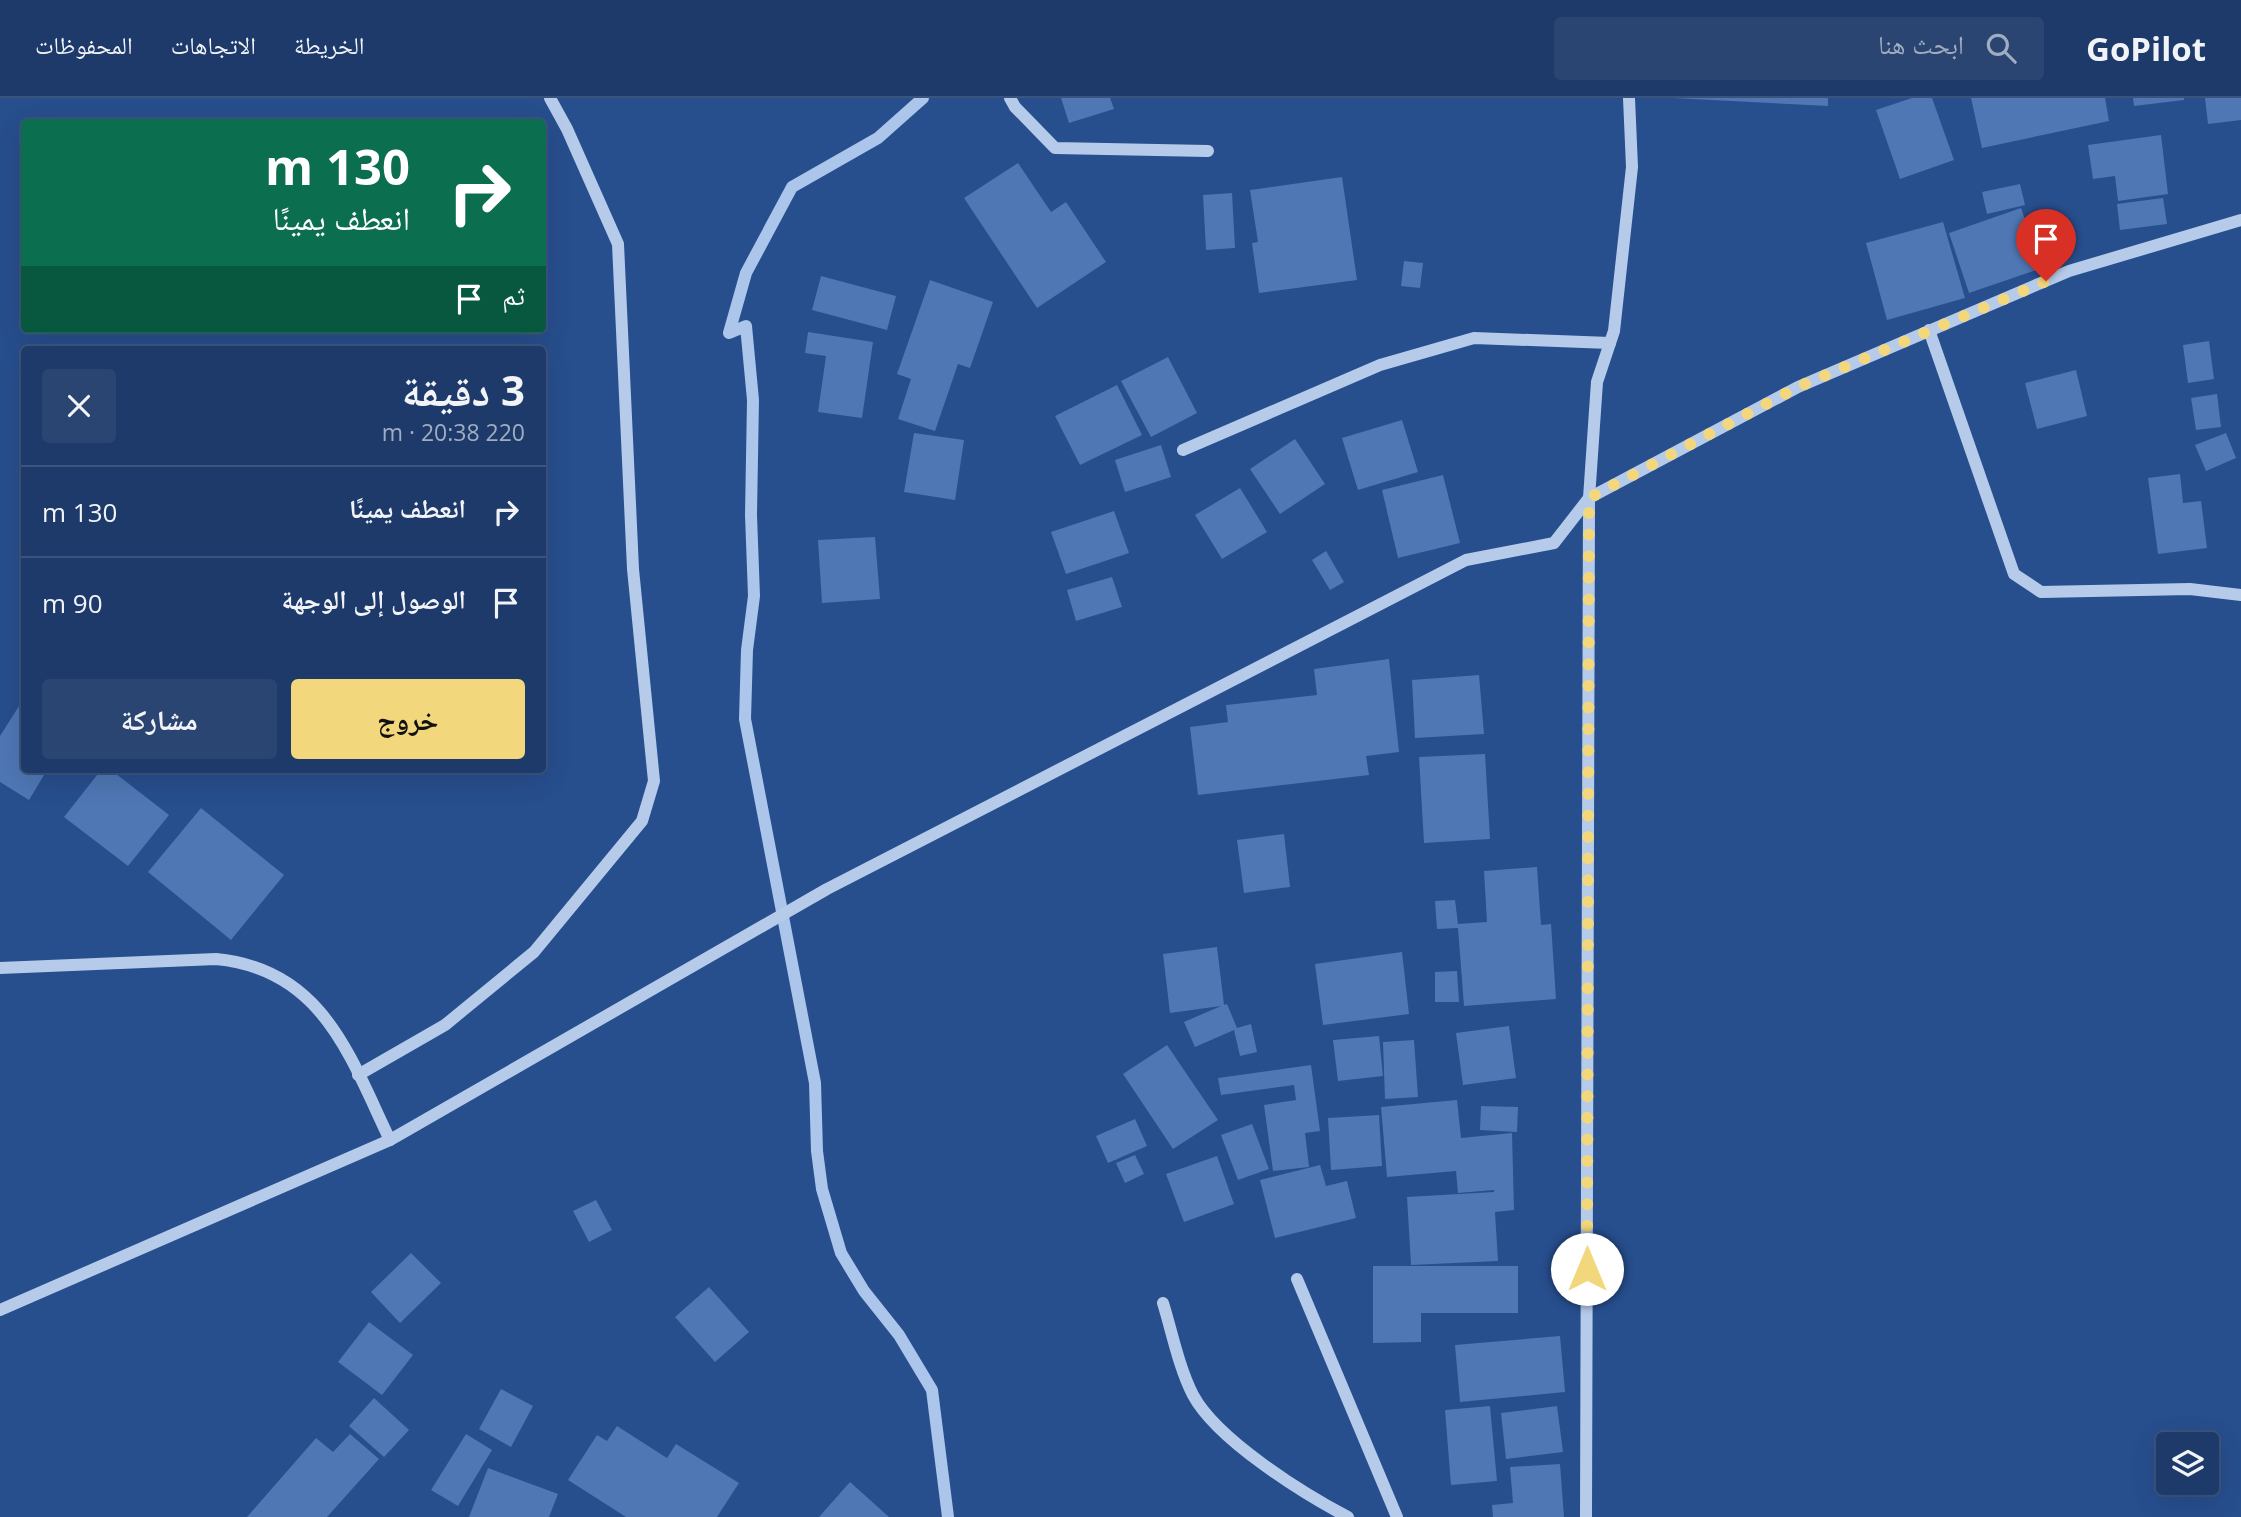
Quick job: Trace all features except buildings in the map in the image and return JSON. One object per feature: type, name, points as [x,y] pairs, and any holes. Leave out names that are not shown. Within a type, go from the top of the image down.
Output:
[{"type":"street","points":[[359,1075],[445,1025],[534,952],[642,821],[654,781],[633,569],[618,244],[567,129],[550,98]]},
{"type":"street","points":[[1010,98],[1015,107],[1055,148],[1208,151]]},
{"type":"street","points":[[1587,1517],[1589,498],[1597,383],[1610,343],[1632,167],[1629,98]]},
{"type":"street","points":[[0,1310],[390,1140],[827,889],[1466,561],[1554,543],[1589,498],[1798,387],[2069,271],[2241,220]]},
{"type":"street","points":[[1929,330],[2014,574],[2041,592],[2190,589],[2241,595]]},
{"type":"street","points":[[1184,450],[1381,365],[1474,338],[1610,343]]},
{"type":"street","points":[[0,968],[216,959],[244,961],[271,971],[322,1013],[339,1033],[390,1140]]},
{"type":"street","points":[[1297,1279],[1397,1517]]},
{"type":"street","points":[[1163,1303],[1193,1395],[1210,1419],[1311,1498],[1348,1517]]},
{"type":"waterway","points":[[923,98],[878,138],[792,187],[746,273],[729,333],[746,326],[753,400],[751,515],[754,596],[747,650],[745,719],[815,1083],[817,1151],[822,1189],[841,1253],[864,1291],[899,1335],[932,1390],[948,1517]]},
{"type":"route","points":[[1587,1269],[1589,498],[1798,387],[2046,281]]}]
